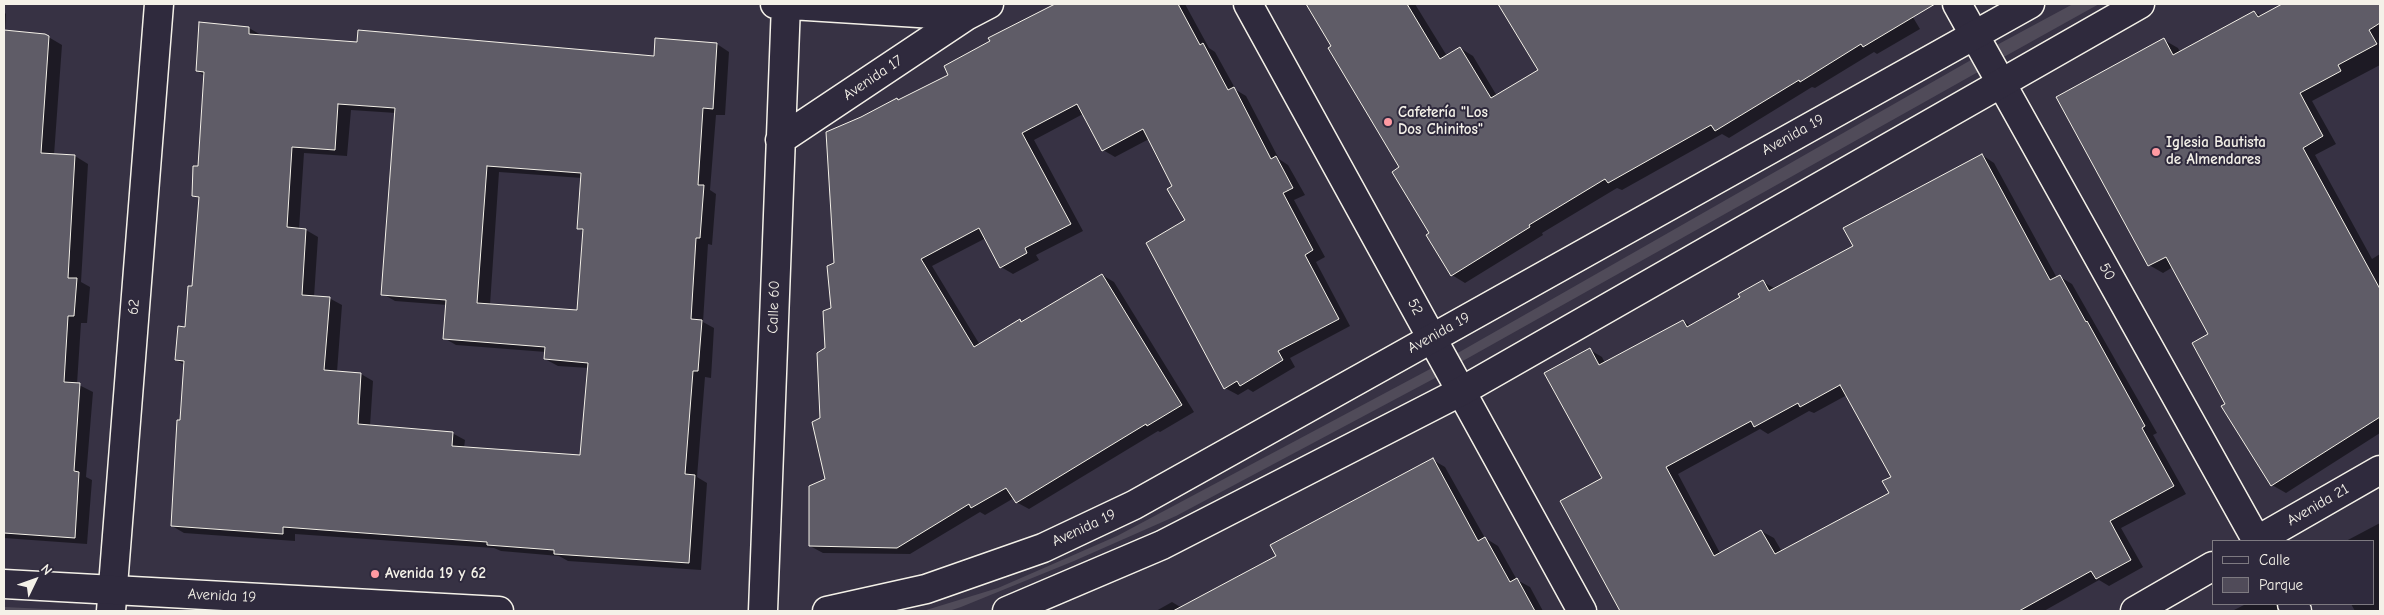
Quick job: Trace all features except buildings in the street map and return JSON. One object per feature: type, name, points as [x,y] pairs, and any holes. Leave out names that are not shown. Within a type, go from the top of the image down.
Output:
[{"type":"street","name":"62","points":[[111,601],[159,4]]},
{"type":"street","name":"Avenida 17","points":[[782,4],[978,10]]},
{"type":"street","name":"Calle 60","points":[[763,611],[780,140],[782,4]]},
{"type":"street","name":"52","points":[[1248,4],[1582,611]]},
{"type":"street","name":"50","points":[[1956,4],[2256,540]]},
{"type":"street","name":"Avenida 19","points":[[827,611],[926,589],[1043,548],[1134,505],[2030,4]]},
{"type":"street","points":[[1007,611],[1162,545],[1460,392],[2000,82],[2140,4]]},
{"type":"street","name":"Avenida 17","points":[[780,140],[978,10]]},
{"type":"street","name":"Avenida 21","points":[[2259,540],[2380,470]]},
{"type":"street","points":[[2135,611],[2212,567]]},
{"type":"street","name":"Avenida 19","points":[[4,584],[111,601],[499,611]]},
{"type":"green space","points":[[2073,4],[2099,4],[2002,58],[1995,46]]},
{"type":"green space","points":[[1971,60],[1978,72],[1461,362],[1456,354]]},
{"type":"green space","points":[[1432,368],[1437,377],[1176,516],[1074,561],[961,607],[949,611],[923,611],[998,588],[1117,536]]},
{"type":"green space","points":[[4,607],[88,611],[4,611]]},
{"type":"place","name":"Cafetería \"Los Dos Chinitos\"","points":[[1388,122]]},
{"type":"place","name":"Iglesia Bautista de Almendares","points":[[2156,152]]},
{"type":"place","name":"Avenida 19 y 62","points":[[375,574]]}]
